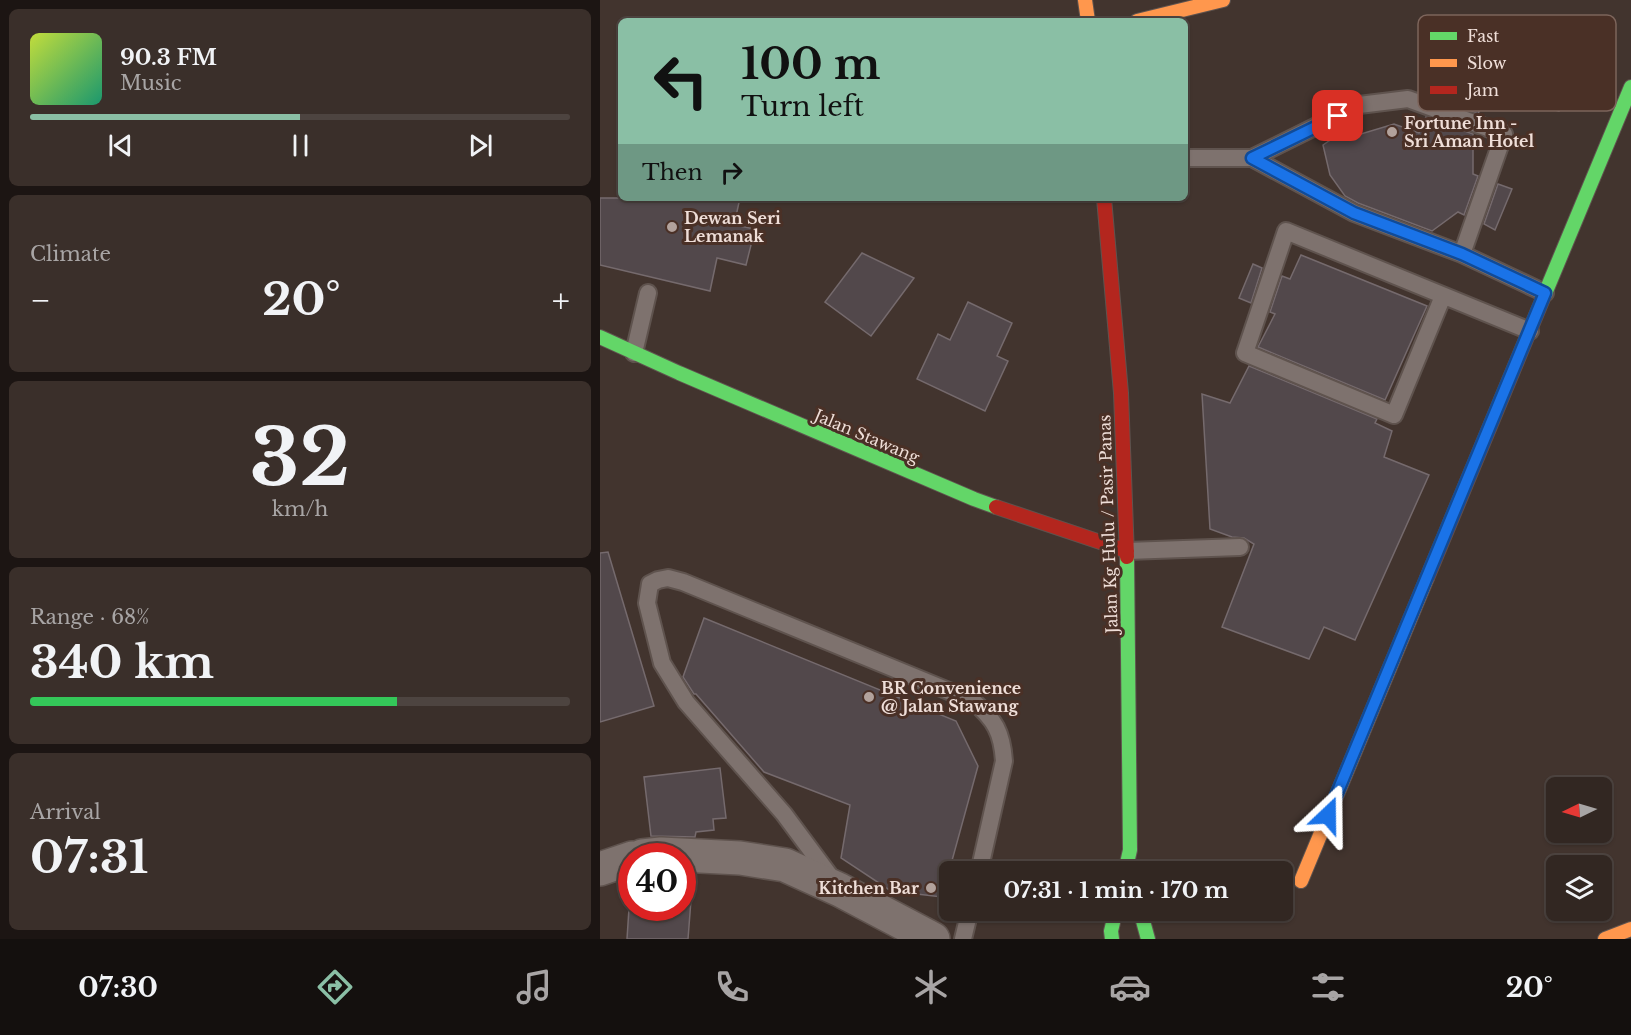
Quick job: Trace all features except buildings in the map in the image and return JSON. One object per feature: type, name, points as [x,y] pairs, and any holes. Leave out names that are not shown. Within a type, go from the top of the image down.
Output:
[{"type":"street","points":[[1085,0],[1088,18]]},
{"type":"street","points":[[1149,18],[1223,0]]},
{"type":"street","points":[[1301,881],[1545,293],[1624,126],[1631,87]]},
{"type":"street","name":"Jalan Kg Hulu / Pasir Panas","points":[[1104,201],[1121,393],[1127,551],[1130,850]]},
{"type":"street","name":"Jalan Stawang","points":[[600,337],[974,499],[1127,551]]},
{"type":"street","points":[[1128,861],[1130,850]]},
{"type":"street","points":[[1130,850],[1132,861]]},
{"type":"street","points":[[696,856],[740,858],[785,865],[840,890],[933,939]]},
{"type":"street","points":[[600,868],[618,862]]},
{"type":"street","points":[[1112,939],[1114,921]]},
{"type":"street","points":[[1143,921],[1148,939]]},
{"type":"street","points":[[1605,939],[1631,929]]},
{"type":"lane","points":[[1188,158],[1252,158],[1359,105],[1408,99],[1418,103]]},
{"type":"lane","points":[[1441,111],[1504,134],[1462,254]]},
{"type":"lane","points":[[1252,158],[1354,213],[1462,254],[1545,293]]},
{"type":"lane","points":[[1443,296],[1394,415],[1245,353],[1286,231],[1530,331]]},
{"type":"lane","points":[[634,352],[648,293]]},
{"type":"lane","points":[[1127,551],[1240,547]]},
{"type":"lane","points":[[840,890],[784,814],[686,702],[663,663],[647,603],[650,584],[668,578],[683,582],[973,701],[989,715],[998,730],[1003,744],[1004,761],[981,861]]},
{"type":"lane","points":[[963,939],[967,921]]},
{"type":"traffic: fast","points":[[1544,296],[1631,87]]},
{"type":"traffic: fast","points":[[600,337],[679,373],[996,507]]},
{"type":"traffic: fast","points":[[1127,557],[1130,850],[1128,861]]},
{"type":"traffic: fast","points":[[1112,939],[1113,921]]},
{"type":"traffic: fast","points":[[1143,921],[1148,939]]},
{"type":"traffic: slow","points":[[1085,0],[1088,18]]},
{"type":"traffic: slow","points":[[1149,18],[1223,0]]},
{"type":"traffic: slow","points":[[1301,881],[1427,578]]},
{"type":"traffic: slow","points":[[1605,939],[1631,929]]},
{"type":"traffic: jam","points":[[1104,201],[1121,393],[1127,557]]},
{"type":"traffic: jam","points":[[1427,578],[1544,296]]},
{"type":"traffic: jam","points":[[996,507],[1127,551]]},
{"type":"place","name":"Fortune Inn - Sri Aman Hotel","points":[[1392,132]]},
{"type":"place","name":"Dewan Seri Lemanak","points":[[672,227]]},
{"type":"place","name":"BR Convenience @ Jalan Stawang","points":[[869,697]]},
{"type":"place","name":"Kitchen Bar","points":[[931,888]]},
{"type":"route","points":[[1328,815],[1545,293],[1462,254],[1354,213],[1252,158],[1338,116]]}]
